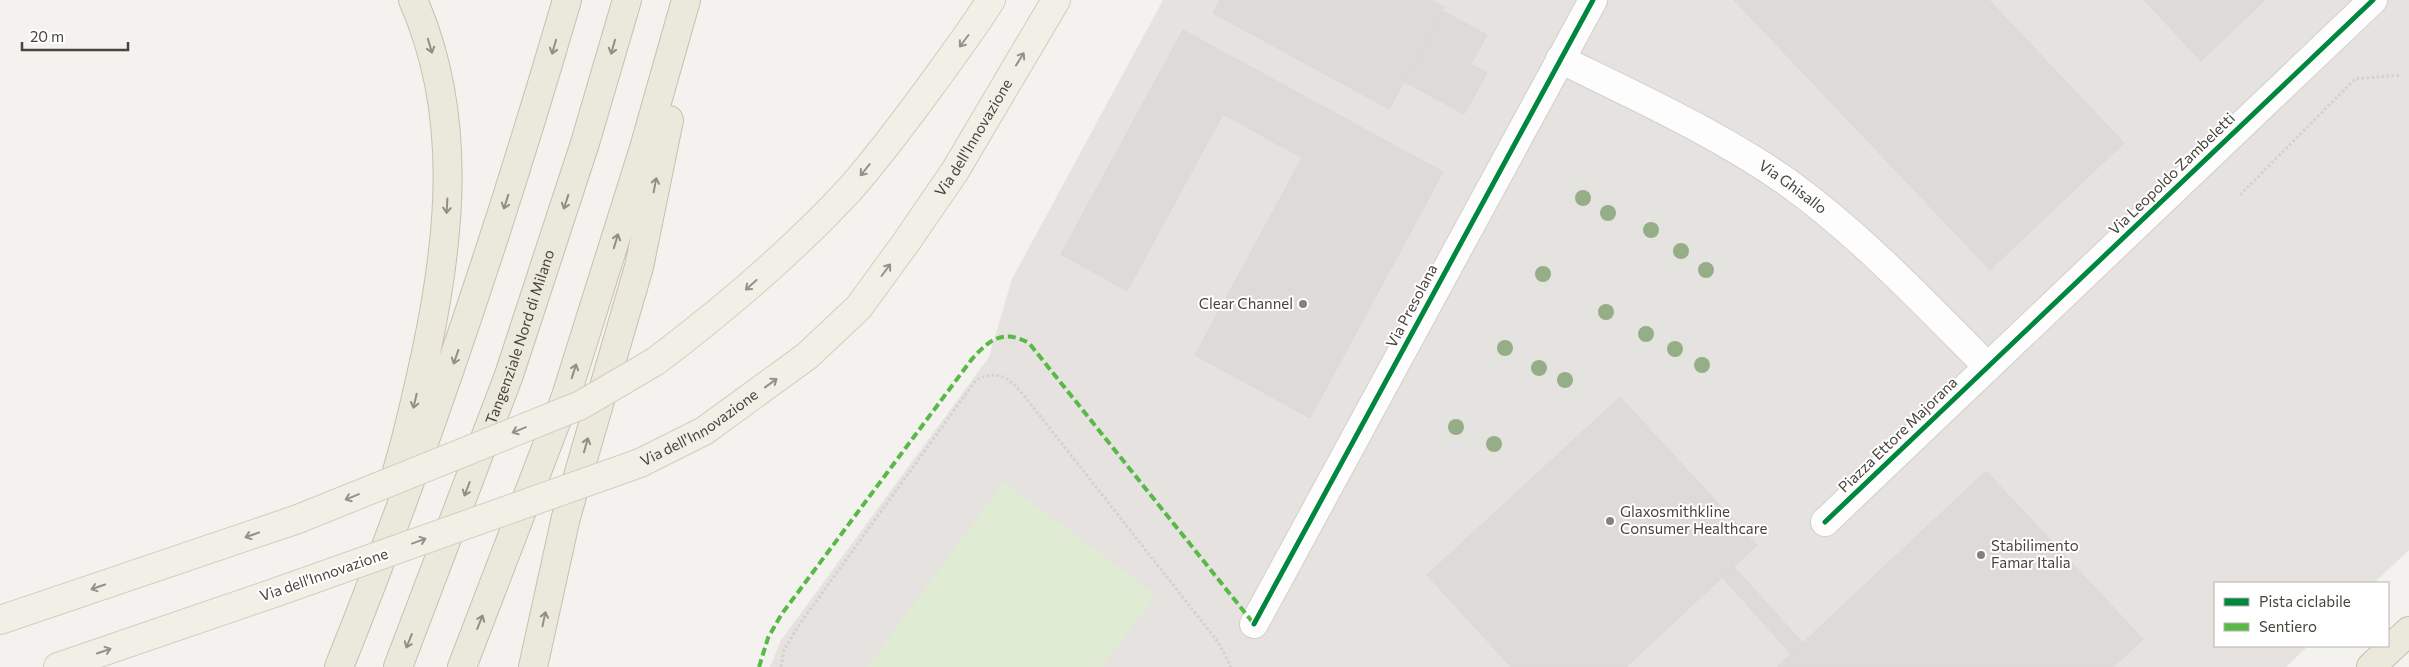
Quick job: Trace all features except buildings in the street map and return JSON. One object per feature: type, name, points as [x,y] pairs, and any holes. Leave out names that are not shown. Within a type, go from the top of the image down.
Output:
[{"type":"highway","points":[[325,667],[332,640],[388,497],[406,439],[429,338],[446,234],[448,192],[445,117],[432,50],[413,0]]},
{"type":"highway","points":[[339,667],[434,419],[471,313],[529,131],[567,0]]},
{"type":"highway","name":"Tangenziale Nord di Milano","points":[[398,667],[510,375],[585,143],[627,0]]},
{"type":"highway","points":[[462,667],[566,396],[644,148],[686,0]]},
{"type":"highway","points":[[533,667],[566,517],[639,267],[693,0]]},
{"type":"highway","points":[[2372,667],[2409,631]]},
{"type":"main road","points":[[0,620],[298,519],[581,405],[656,361],[721,312],[762,275],[851,187],[910,113],[975,26],[991,0]]},
{"type":"main road","name":"Via dell'Innovazione","points":[[58,667],[640,463],[704,431],[807,356],[858,307],[907,242],[955,171],[1056,0]]},
{"type":"street","name":"Via Presolana","points":[[1254,624],[1593,0]]},
{"type":"street","name":"Via Leopoldo Zambeletti","points":[[1988,367],[2373,0]]},
{"type":"street","name":"Via Ghisallo","points":[[1560,59],[1681,120],[1750,158],[1786,182],[1859,238],[1988,367]]},
{"type":"street","name":"Piazza Ettore Majorana","points":[[1825,522],[1988,367]]},
{"type":"path","points":[[2240,195],[2355,79],[2401,75]]},
{"type":"path","points":[[781,667],[784,650],[799,625],[976,380],[986,375],[999,375],[1011,381],[1218,642],[1231,667]]},
{"type":"shaded area","points":[[1163,0],[2409,0],[2409,550],[2375,582],[2214,582],[2214,647],[2307,647],[2286,667],[770,667],[781,640],[989,357],[1012,279]]},
{"type":"shaded area","points":[[2409,13],[2409,138],[2349,72]]},
{"type":"shaded area","points":[[1579,102],[1592,104],[1696,157],[1744,183],[1794,218],[1835,252],[1926,339],[1932,358],[1929,367],[1923,372],[1843,385],[1811,355],[1800,366],[1815,380],[1769,420],[1762,449],[1711,496],[1620,397],[1523,486],[1396,422],[1568,108]]},
{"type":"green space","points":[[1004,482],[1156,595],[1102,667],[867,667]]},
{"type":"marked path","points":[[759,667],[768,638],[781,615],[972,359],[991,341],[1004,337],[1012,337],[1029,343],[1254,624]]},
{"type":"cycle path","points":[[1254,624],[1593,0]]},
{"type":"cycle path","points":[[1825,522],[2373,0]]},
{"type":"place","name":"Clear Channel","points":[[1303,304]]},
{"type":"place","name":"Glaxosmithkline Consumer Healthcare","points":[[1610,521]]},
{"type":"place","name":"Stabilimento Famar Italia","points":[[1981,555]]}]
